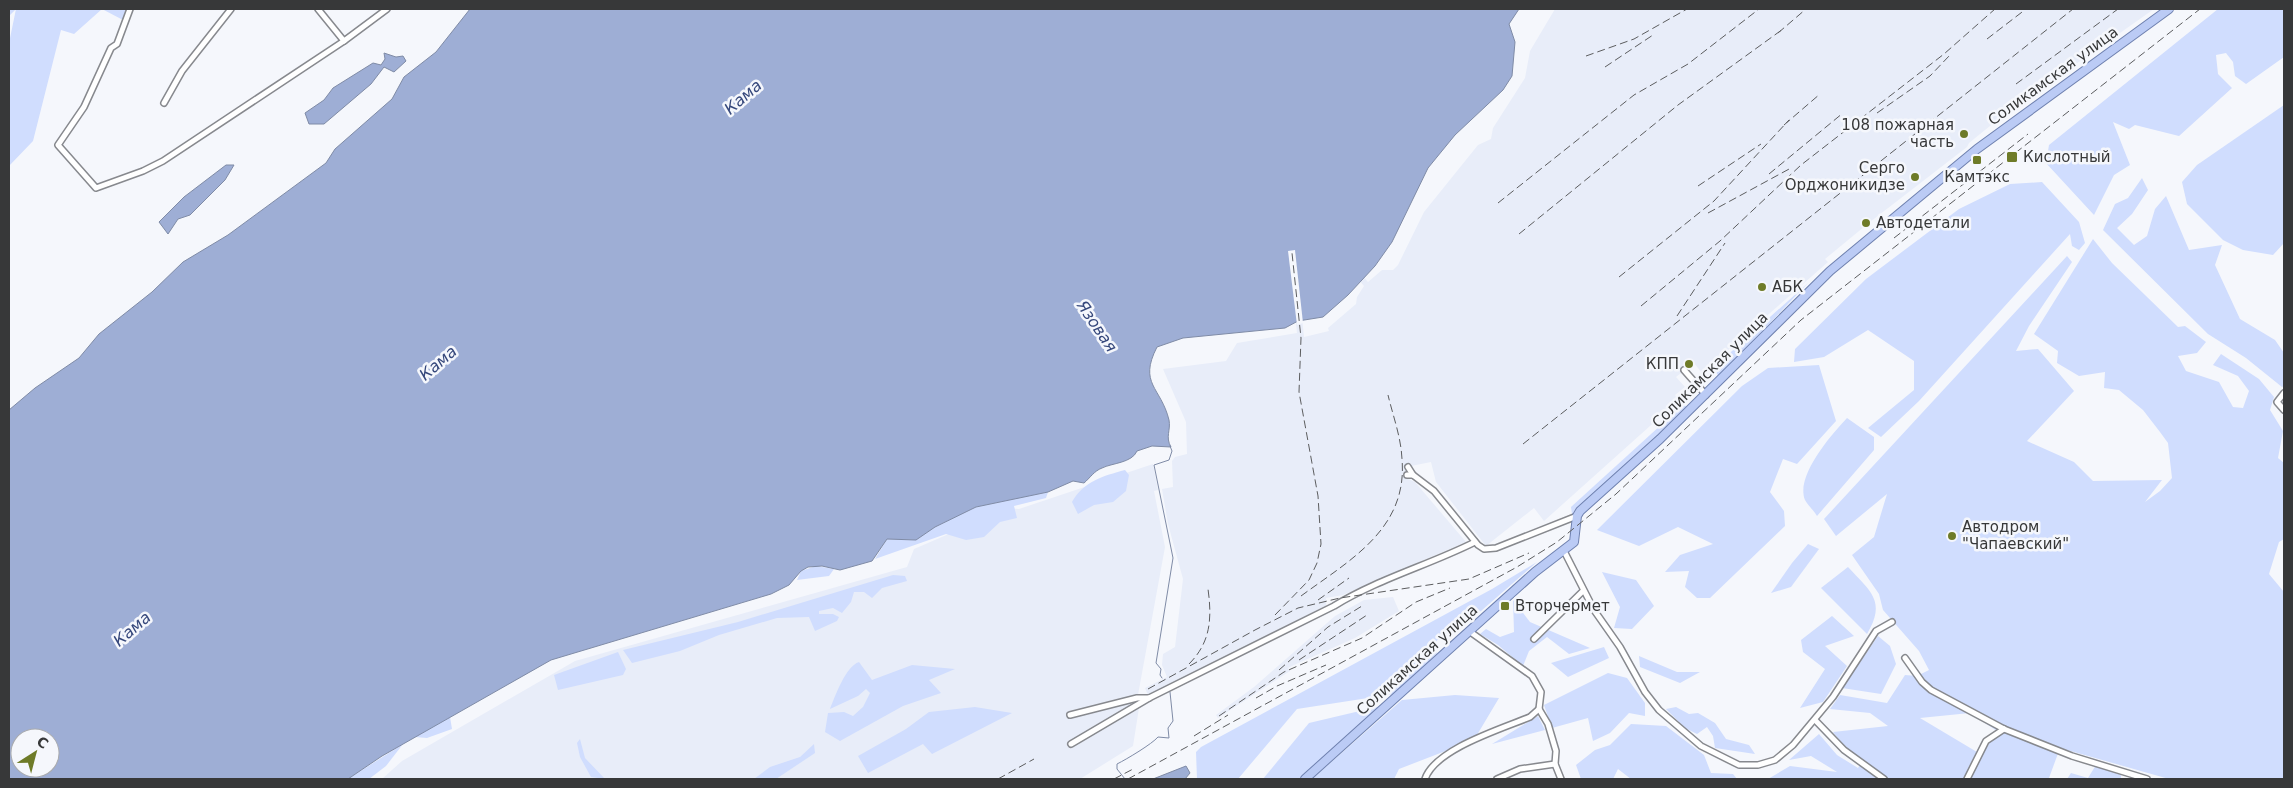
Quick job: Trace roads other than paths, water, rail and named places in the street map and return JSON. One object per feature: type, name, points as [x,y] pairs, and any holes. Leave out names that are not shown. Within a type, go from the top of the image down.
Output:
[{"type":"main road","name":"Соликамская улица","points":[[1305,779],[1535,572],[1564,551],[1576,537],[1576,516],[1706,395],[1801,298],[1920,195],[1979,147],[2169,9]]},
{"type":"street","points":[[130,9],[117,44],[111,48],[84,108],[58,145],[96,188],[143,171],[163,161],[344,41],[387,9]]},
{"type":"street","points":[[164,103],[182,71],[231,9]]},
{"type":"street","points":[[318,9],[344,41]]},
{"type":"street","points":[[1684,370],[1706,395]]},
{"type":"street","points":[[2284,393],[2277,402],[2284,410]]},
{"type":"street","points":[[1408,467],[1413,475],[1434,491],[1475,542],[1484,549],[1496,548],[1576,516]]},
{"type":"street","points":[[1407,475],[1413,475]]},
{"type":"street","points":[[1071,744],[1149,698],[1326,610],[1362,589],[1423,566],[1475,542]]},
{"type":"street","points":[[1564,551],[1583,591],[1620,647],[1645,692],[1677,727],[1709,750],[1739,765],[1758,766],[1775,760],[1793,745],[1815,720],[1876,631],[1892,622]]},
{"type":"street","points":[[1534,639],[1583,591]]},
{"type":"street","points":[[1469,631],[1532,676],[1541,692],[1539,709],[1548,724],[1556,751],[1555,764],[1561,779]]},
{"type":"street","points":[[1905,658],[1922,682],[1931,690],[2004,729],[2072,756],[2147,779]]},
{"type":"street","points":[[1070,715],[1137,698],[1149,698]]},
{"type":"street","points":[[1425,779],[1435,762],[1449,753],[1530,717],[1539,709]]},
{"type":"street","points":[[1815,720],[1844,750],[1884,779]]},
{"type":"street","points":[[1967,779],[1986,741],[2004,729]]},
{"type":"street","points":[[1496,779],[1520,769],[1555,764]]},
{"type":"water","name":"Кама","points":[[470,9],[1519,9],[1509,24],[1515,42],[1512,76],[1503,90],[1455,135],[1428,168],[1392,242],[1375,266],[1348,295],[1323,317],[1298,321],[1285,328],[1183,338],[1157,347],[1152,359],[1150,378],[1169,420],[1168,440],[1171,447],[1152,446],[1137,451],[1131,458],[1099,469],[1084,483],[1073,481],[1048,492],[976,507],[935,527],[916,540],[887,539],[872,561],[840,570],[822,566],[808,567],[801,571],[789,585],[771,594],[551,660],[382,756],[348,779],[9,779],[9,410],[35,388],[79,358],[99,334],[152,292],[183,262],[228,235],[326,163],[335,149],[392,99],[404,77],[436,52]]},
{"type":"water","points":[[384,53],[396,57],[403,56],[406,61],[394,72],[384,67],[371,84],[324,124],[309,124],[305,113],[324,100],[333,88],[373,63],[381,65],[385,59]]},
{"type":"water","points":[[226,165],[234,165],[225,180],[190,215],[178,219],[168,234],[159,222],[184,197]]},
{"type":"water","points":[[1186,766],[1190,773],[1185,779],[1153,779]]},
{"type":"waterway","name":"Язовая","points":[[1162,678],[1160,675],[1161,669],[1156,663],[1173,558],[1154,465],[1169,460],[1172,451],[1170,446]]},
{"type":"waterway","name":"Язовая","points":[[1125,779],[1117,769],[1117,764],[1158,737],[1169,738],[1168,728],[1173,721],[1170,692]]},
{"type":"railway","points":[[1586,56],[1634,39],[1687,9]]},
{"type":"railway","points":[[1498,203],[1634,95],[1688,64],[1759,9]]},
{"type":"railway","points":[[1778,33],[1806,9]]},
{"type":"railway","points":[[1641,306],[1720,241],[1801,165],[1944,54],[1995,9]]},
{"type":"railway","points":[[1987,39],[2026,9]]},
{"type":"railway","points":[[1523,444],[2073,9]]},
{"type":"railway","points":[[2016,84],[2118,9]]},
{"type":"railway","points":[[1128,779],[1517,567],[1557,542],[1616,494],[1801,320],[2200,9]]},
{"type":"railway","points":[[1519,234],[1678,105],[1783,29]]},
{"type":"railway","points":[[1605,67],[1653,35]]},
{"type":"railway","points":[[1877,113],[1930,76],[1950,55]]},
{"type":"railway","points":[[1784,125],[1820,94]]},
{"type":"railway","points":[[1769,174],[1843,113]]},
{"type":"railway","points":[[1619,277],[1714,201],[1789,120]]},
{"type":"railway","points":[[1894,238],[2028,134]]},
{"type":"railway","points":[[1698,186],[1761,144]]},
{"type":"railway","points":[[1708,213],[1791,168]]},
{"type":"railway","points":[[1677,316],[1725,243]]},
{"type":"railway","points":[[1275,615],[1309,580],[1317,563],[1321,544],[1318,496],[1299,392],[1301,338],[1292,253]]},
{"type":"railway","points":[[1301,596],[1356,555],[1372,540],[1386,524],[1396,505],[1401,484],[1402,459],[1388,395]]},
{"type":"railway","points":[[1148,689],[1298,608],[1340,598],[1469,579],[1529,553]]},
{"type":"railway","points":[[1318,600],[1349,578]]},
{"type":"railway","points":[[1219,716],[1284,672],[1362,638],[1416,602],[1450,588]]},
{"type":"railway","points":[[1189,664],[1202,647],[1206,638],[1210,620],[1208,589]]},
{"type":"railway","points":[[1279,670],[1328,627],[1362,606]]},
{"type":"railway","points":[[1299,660],[1367,615]]},
{"type":"railway","points":[[1256,698],[1277,686],[1326,665]]},
{"type":"railway","points":[[1194,736],[1228,715]]},
{"type":"railway","points":[[998,779],[1034,759]]},
{"type":"railway","points":[[1114,779],[1135,768]]},
{"type":"place","name":"108 пожарная часть","points":[[1964,134]]},
{"type":"place","name":"Кислотный","points":[[2012,157]]},
{"type":"place","name":"Камтэкс","points":[[1977,160]]},
{"type":"place","name":"Серго Орджоникидзе","points":[[1915,177]]},
{"type":"place","name":"Автодетали","points":[[1866,223]]},
{"type":"place","name":"АБК","points":[[1762,287]]},
{"type":"place","name":"КПП","points":[[1689,364]]},
{"type":"place","name":"Автодром \"Чапаевский\"","points":[[1952,536]]},
{"type":"place","name":"Вторчермет","points":[[1505,606]]}]
